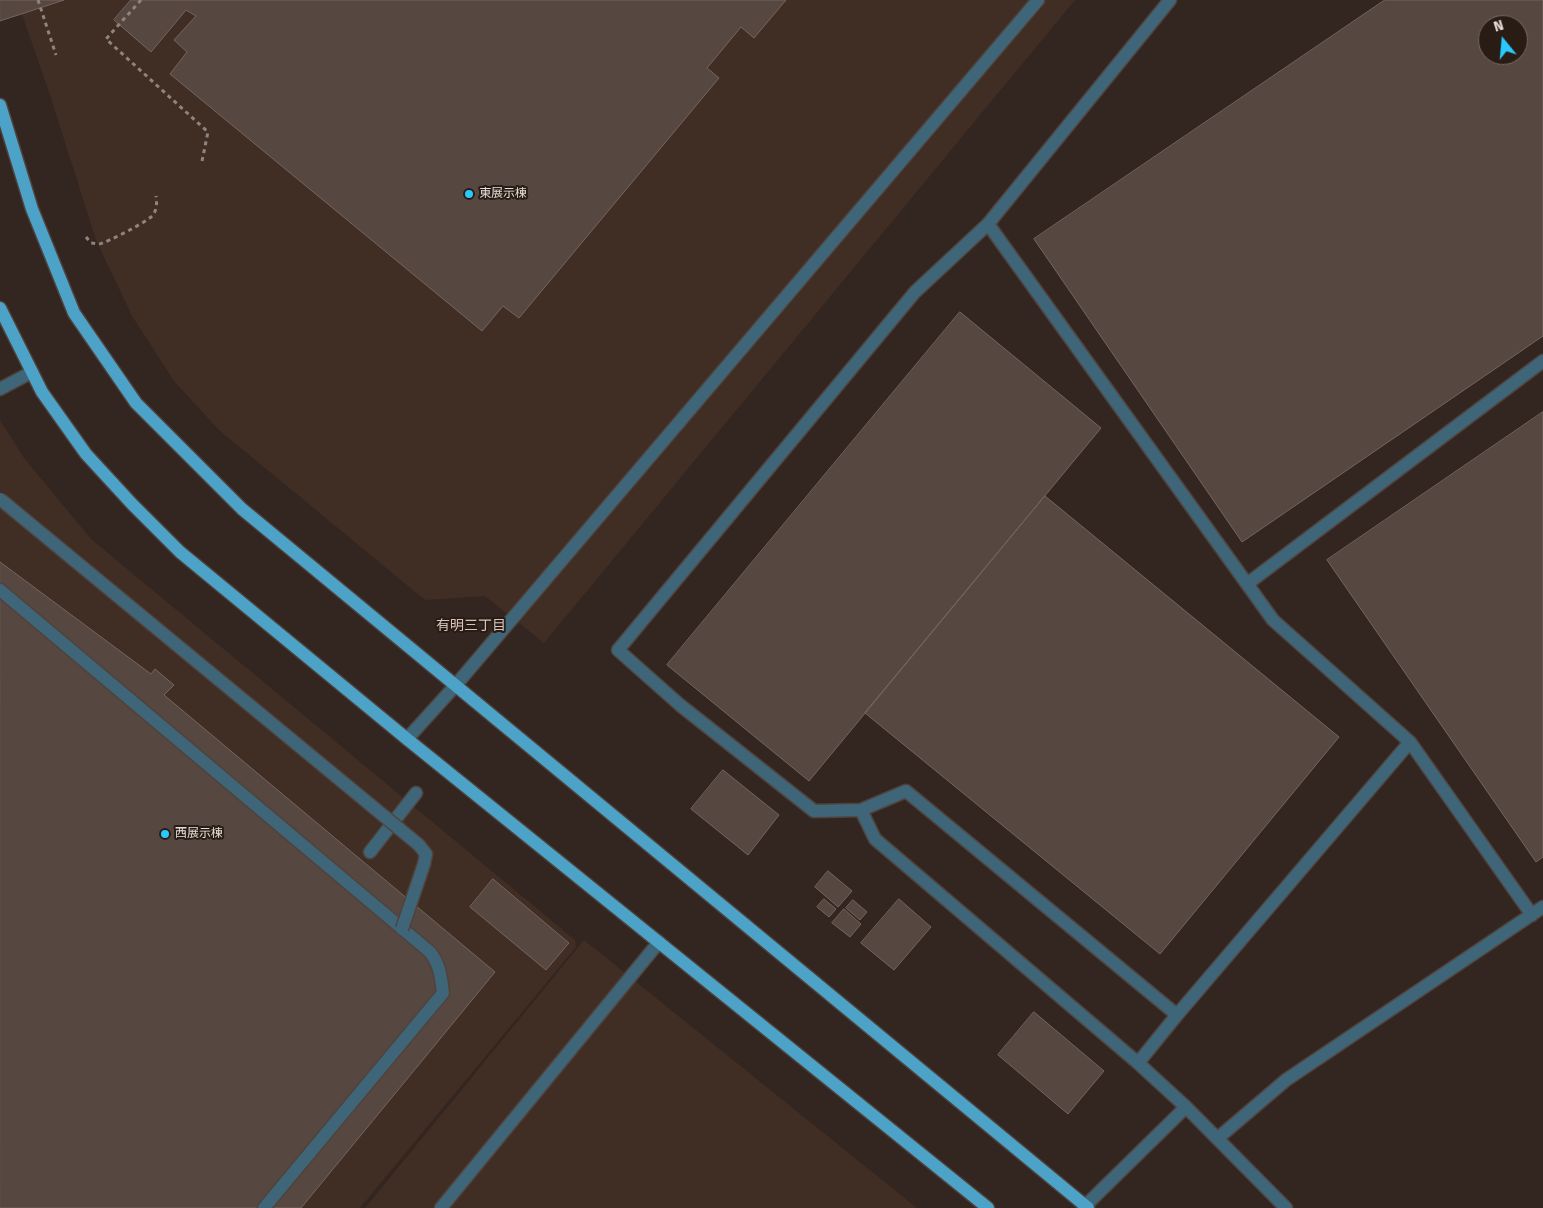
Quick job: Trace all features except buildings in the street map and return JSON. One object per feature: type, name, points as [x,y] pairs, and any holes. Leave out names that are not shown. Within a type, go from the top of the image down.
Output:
[{"type":"main road","points":[[0,105],[32,209],[74,313],[136,403],[242,509],[1085,1207]]},
{"type":"main road","points":[[0,308],[42,392],[86,454],[180,552],[407,739],[988,1208]]},
{"type":"street","points":[[407,739],[515,615],[1038,0]]},
{"type":"street","points":[[1170,0],[988,224],[915,292],[618,650],[680,705],[814,810],[861,810],[906,792],[1177,1015]]},
{"type":"street","points":[[988,224],[1273,620],[1410,742],[1538,911],[1286,1080],[1218,1138]]},
{"type":"street","points":[[1247,584],[1543,361]]},
{"type":"street","points":[[0,389],[32,372]]},
{"type":"street","points":[[0,499],[419,845],[426,854],[424,864],[402,929]]},
{"type":"street","points":[[0,590],[430,952],[436,960],[440,971],[443,993],[264,1208]]},
{"type":"street","points":[[1138,1063],[1410,742]]},
{"type":"street","points":[[370,852],[416,793]]},
{"type":"street","points":[[861,810],[874,839],[1138,1063],[1218,1138],[1286,1208]]},
{"type":"street","points":[[441,1208],[659,942]]},
{"type":"street","points":[[1085,1207],[1186,1107]]},
{"type":"path","points":[[38,0],[56,55]]},
{"type":"path","points":[[141,0],[106,38],[208,132],[202,161]]},
{"type":"path","points":[[86,237],[91,243],[100,244],[145,222],[156,209],[156,196]]},
{"type":"shaded area","points":[[17,0],[1075,0],[544,643],[485,596],[425,600],[219,430],[174,381],[132,316],[96,240],[49,92]]},
{"type":"shaded area","name":"西展示棟","points":[[0,420],[24,458],[91,539],[575,940],[576,947],[360,1208],[0,1208]]},
{"type":"shaded area","points":[[584,940],[917,1208],[365,1208]]},
{"type":"place","name":"東展示棟","points":[[469,194]]},
{"type":"place","name":"西展示棟","points":[[165,834]]},
{"type":"district","name":"有明三丁目","points":[[471,626]]}]
